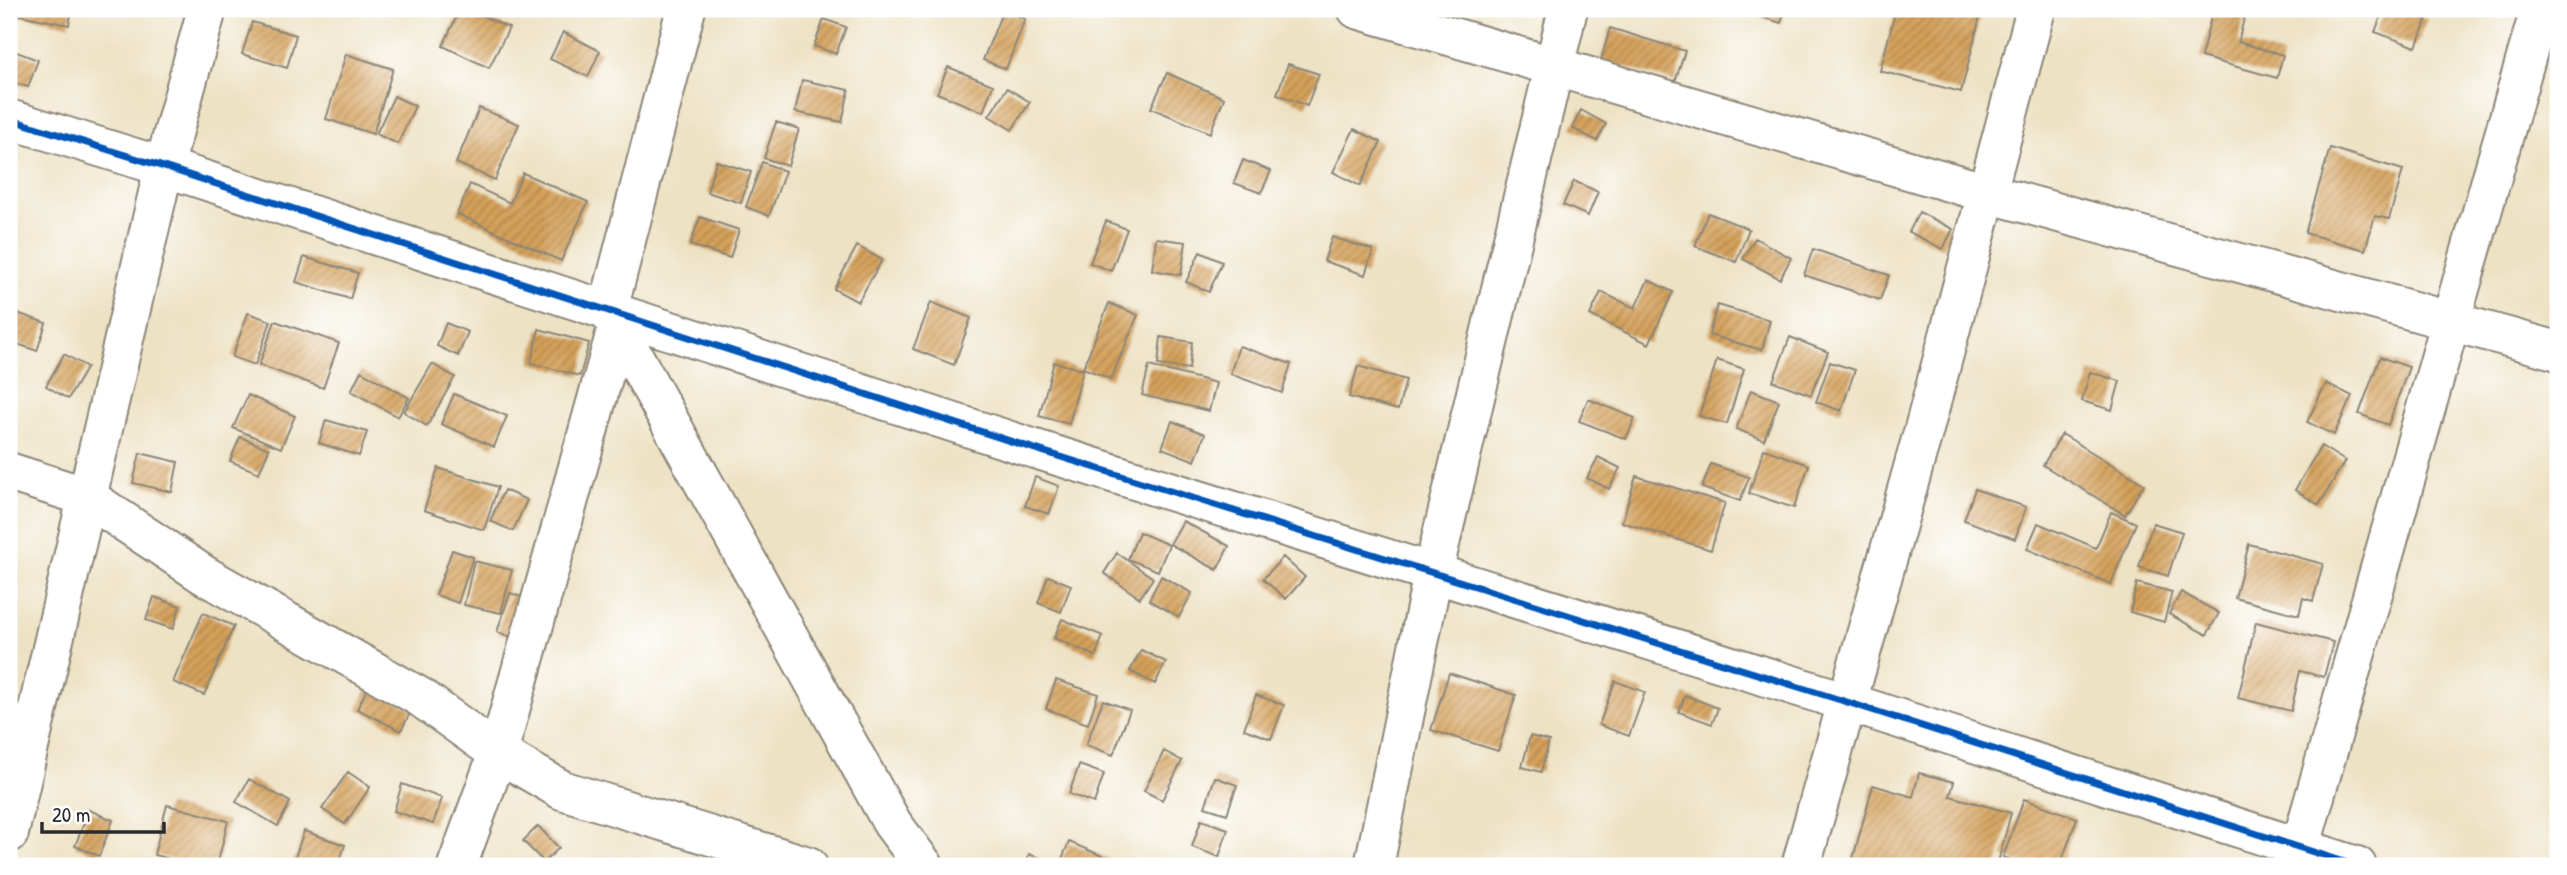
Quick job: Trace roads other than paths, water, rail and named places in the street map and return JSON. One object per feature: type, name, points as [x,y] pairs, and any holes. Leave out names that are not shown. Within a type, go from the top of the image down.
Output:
[{"type":"street","points":[[9,833],[164,167],[207,9]]},
{"type":"street","points":[[457,866],[498,753],[613,319],[686,9]]},
{"type":"street","points":[[1357,9],[1987,193],[2558,351]]},
{"type":"street","points":[[1374,866],[1433,573],[1569,9]]},
{"type":"street","points":[[1801,866],[1924,429],[2036,9]]},
{"type":"street","points":[[2298,858],[2540,9]]},
{"type":"street","points":[[9,119],[164,167],[613,319],[1847,702],[2298,858],[2357,866]]},
{"type":"street","points":[[613,319],[892,823],[924,866]]},
{"type":"street","points":[[9,472],[87,497],[204,575],[420,696],[498,753],[562,790],[808,866]]}]
